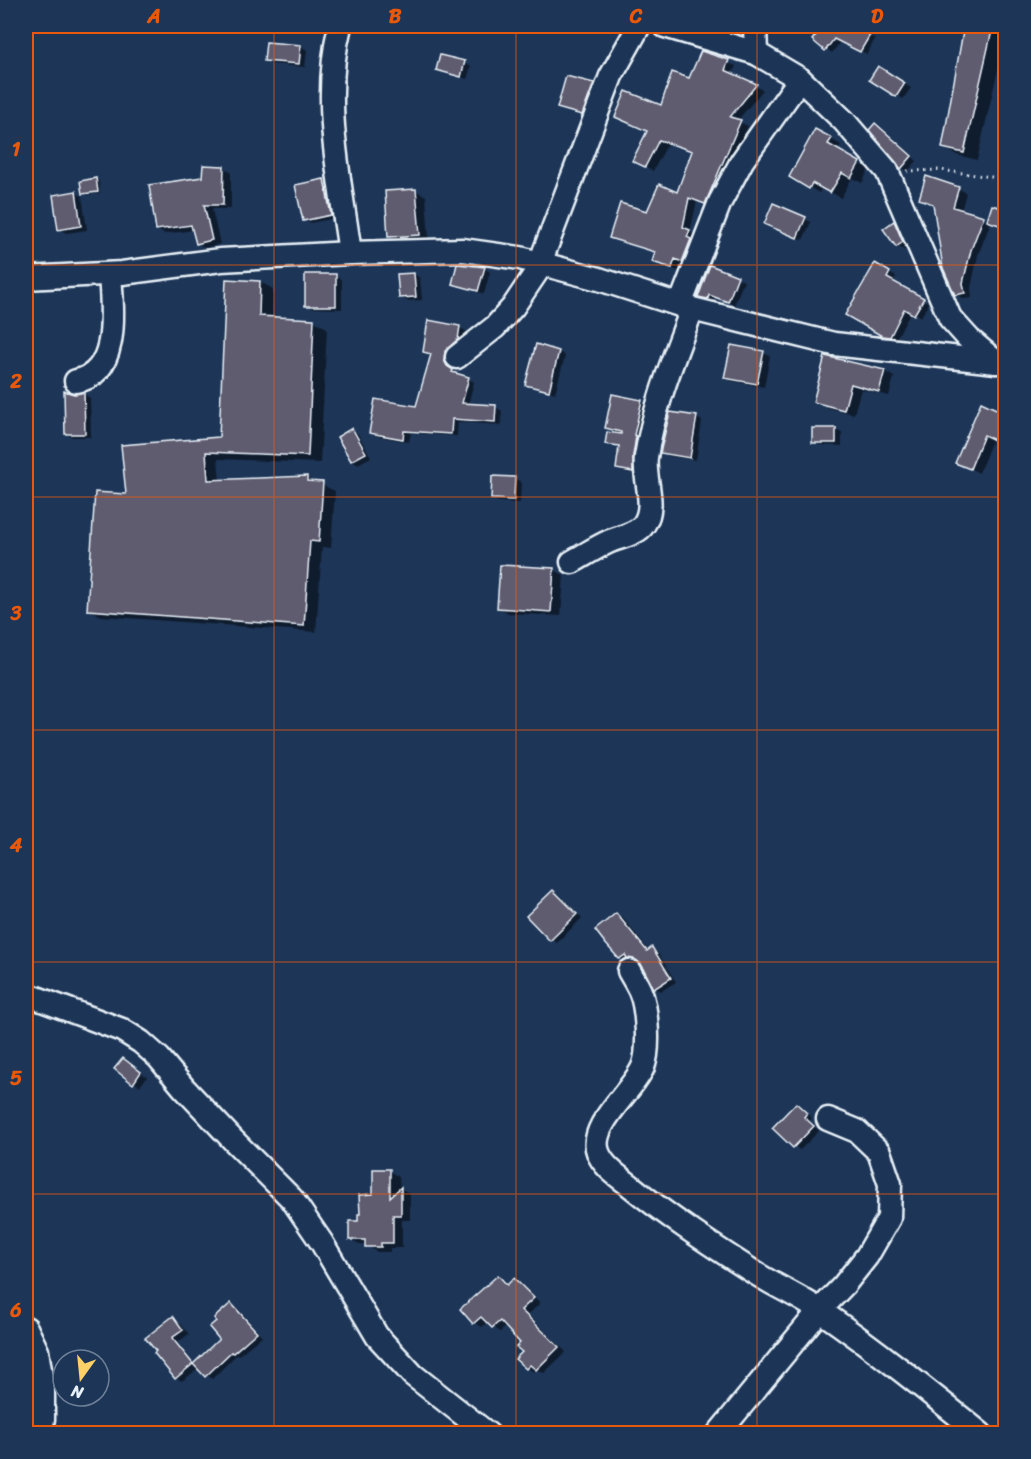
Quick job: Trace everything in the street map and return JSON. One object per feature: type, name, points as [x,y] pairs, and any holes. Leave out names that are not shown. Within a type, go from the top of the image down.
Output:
[{"type":"street","points":[[340,26],[333,57],[332,116],[351,253]]},
{"type":"street","points":[[458,357],[495,327],[507,314],[541,264],[611,76],[639,26]]},
{"type":"street","points":[[665,26],[756,53],[800,80],[843,121],[887,171],[950,318],[969,339],[1000,364]]},
{"type":"street","points":[[755,26],[756,53]]},
{"type":"street","points":[[572,562],[643,526],[648,514],[649,498],[645,468],[650,428],[720,202],[742,161],[800,80]]},
{"type":"street","points":[[26,278],[110,274],[221,260],[463,250],[520,258],[599,279],[686,307],[834,344],[1000,364]]},
{"type":"street","points":[[76,381],[86,380],[99,371],[107,353],[111,333],[112,307],[110,274]]},
{"type":"street","points":[[629,971],[641,993],[649,1048],[644,1066],[634,1083],[601,1124],[597,1134],[597,1152],[611,1170],[672,1219],[756,1273],[820,1310],[981,1434]]},
{"type":"street","points":[[26,994],[122,1030],[141,1042],[159,1058],[199,1104],[292,1199],[322,1243],[377,1336],[413,1375],[488,1434]]},
{"type":"street","points":[[718,1434],[867,1256],[889,1218],[890,1184],[879,1152],[857,1131],[828,1119]]},
{"type":"street","points":[[26,1328],[37,1351],[43,1388],[43,1420],[37,1434]]},
{"type":"path","points":[[887,171],[940,170],[1005,179]]},
{"type":"building","points":[[809,26],[854,26],[870,35],[860,52],[834,39],[825,51],[812,40],[819,31]]},
{"type":"building","points":[[964,26],[993,26],[964,153],[942,148]]},
{"type":"building","points":[[266,42],[301,45],[299,64],[264,61]]},
{"type":"building","points":[[701,51],[729,60],[725,70],[757,84],[730,117],[741,120],[705,204],[689,198],[683,227],[690,230],[687,237],[691,239],[682,262],[675,259],[672,268],[652,262],[655,252],[609,238],[620,203],[647,211],[659,184],[677,192],[692,151],[659,140],[645,167],[632,161],[647,131],[615,117],[626,91],[661,105],[672,72],[689,78]]},
{"type":"building","points":[[440,55],[465,61],[461,77],[436,70]]},
{"type":"building","points":[[878,66],[905,83],[896,97],[869,80]]},
{"type":"building","points":[[566,76],[594,83],[582,115],[557,108]]},
{"type":"building","points":[[875,123],[912,156],[901,169],[869,130]]},
{"type":"building","points":[[815,129],[832,138],[828,144],[860,162],[851,178],[842,173],[830,193],[812,183],[809,189],[789,177]]},
{"type":"building","points":[[203,165],[224,166],[223,205],[204,205],[212,240],[196,244],[191,225],[156,230],[149,185],[202,177]]},
{"type":"building","points":[[926,176],[959,187],[953,207],[984,216],[971,250],[963,283],[965,293],[955,295],[943,268],[933,204],[919,199]]},
{"type":"building","points":[[96,178],[98,192],[82,194],[80,181]]},
{"type":"building","points":[[324,179],[331,215],[303,221],[295,185]]},
{"type":"building","points":[[416,189],[420,235],[388,237],[385,191]]},
{"type":"building","points":[[76,191],[81,226],[58,230],[53,195]]},
{"type":"building","points":[[773,203],[806,217],[797,238],[764,224]]},
{"type":"building","points":[[992,205],[1005,209],[1005,227],[987,221]]},
{"type":"building","points":[[894,221],[903,242],[896,247],[883,229]]},
{"type":"building","points":[[875,263],[890,272],[887,278],[924,298],[914,315],[904,309],[890,337],[882,336],[845,315]]},
{"type":"building","points":[[457,264],[485,267],[478,291],[452,284]]},
{"type":"building","points":[[710,265],[738,276],[728,302],[709,295],[708,299],[698,297]]},
{"type":"building","points":[[414,273],[416,297],[399,298],[397,274]]},
{"type":"building","points":[[305,274],[336,274],[336,306],[305,306]]},
{"type":"building","points":[[226,279],[260,281],[259,316],[314,319],[308,456],[206,452],[208,480],[307,476],[307,481],[323,482],[319,542],[310,541],[304,626],[87,610],[95,492],[126,494],[121,445],[219,437]]},
{"type":"building","points":[[428,320],[460,326],[458,339],[445,351],[444,360],[453,370],[452,372],[469,377],[462,403],[496,405],[495,422],[452,419],[451,434],[404,431],[403,439],[369,433],[375,399],[416,406],[431,354],[423,352]]},
{"type":"building","points":[[536,344],[559,351],[549,391],[525,385]]},
{"type":"building","points":[[731,345],[764,351],[757,384],[724,378]]},
{"type":"building","points":[[825,356],[885,370],[879,392],[851,384],[844,410],[813,402]]},
{"type":"building","points":[[64,391],[74,394],[84,392],[85,434],[65,434]]},
{"type":"building","points":[[612,394],[642,400],[634,435],[636,436],[633,472],[616,469],[619,446],[605,444],[607,432],[621,434],[621,432],[605,428]]},
{"type":"building","points":[[981,402],[1005,413],[1005,445],[984,435],[970,469],[955,463]]},
{"type":"building","points":[[670,412],[697,416],[690,458],[660,453]]},
{"type":"building","points":[[352,428],[366,453],[351,461],[337,437]]},
{"type":"building","points":[[812,428],[836,428],[836,443],[812,443]]},
{"type":"building","points":[[492,476],[515,477],[514,500],[491,499]]},
{"type":"building","points":[[500,565],[554,568],[551,612],[497,608]]},
{"type":"building","points":[[553,890],[577,914],[550,941],[526,916]]},
{"type":"building","points":[[616,913],[647,951],[652,947],[671,978],[654,989],[641,964],[625,955],[619,959],[605,943],[595,930]]},
{"type":"building","points":[[123,1058],[141,1072],[133,1084],[114,1069]]},
{"type":"building","points":[[796,1103],[807,1113],[804,1117],[814,1126],[793,1148],[772,1128]]},
{"type":"building","points":[[373,1169],[390,1169],[390,1197],[401,1187],[401,1215],[393,1215],[393,1243],[381,1243],[381,1247],[365,1247],[365,1240],[349,1240],[349,1221],[358,1221],[359,1195],[373,1194]]},
{"type":"building","points":[[498,1275],[507,1285],[514,1278],[534,1298],[521,1310],[559,1347],[536,1370],[530,1365],[526,1369],[515,1359],[522,1352],[516,1347],[520,1343],[500,1321],[492,1328],[481,1317],[473,1324],[460,1309]]},
{"type":"building","points":[[231,1303],[257,1332],[233,1353],[231,1352],[205,1377],[193,1364],[219,1339],[209,1327],[216,1321],[214,1318]]},
{"type":"building","points":[[173,1316],[183,1330],[172,1338],[193,1364],[175,1379],[145,1338]]}]
